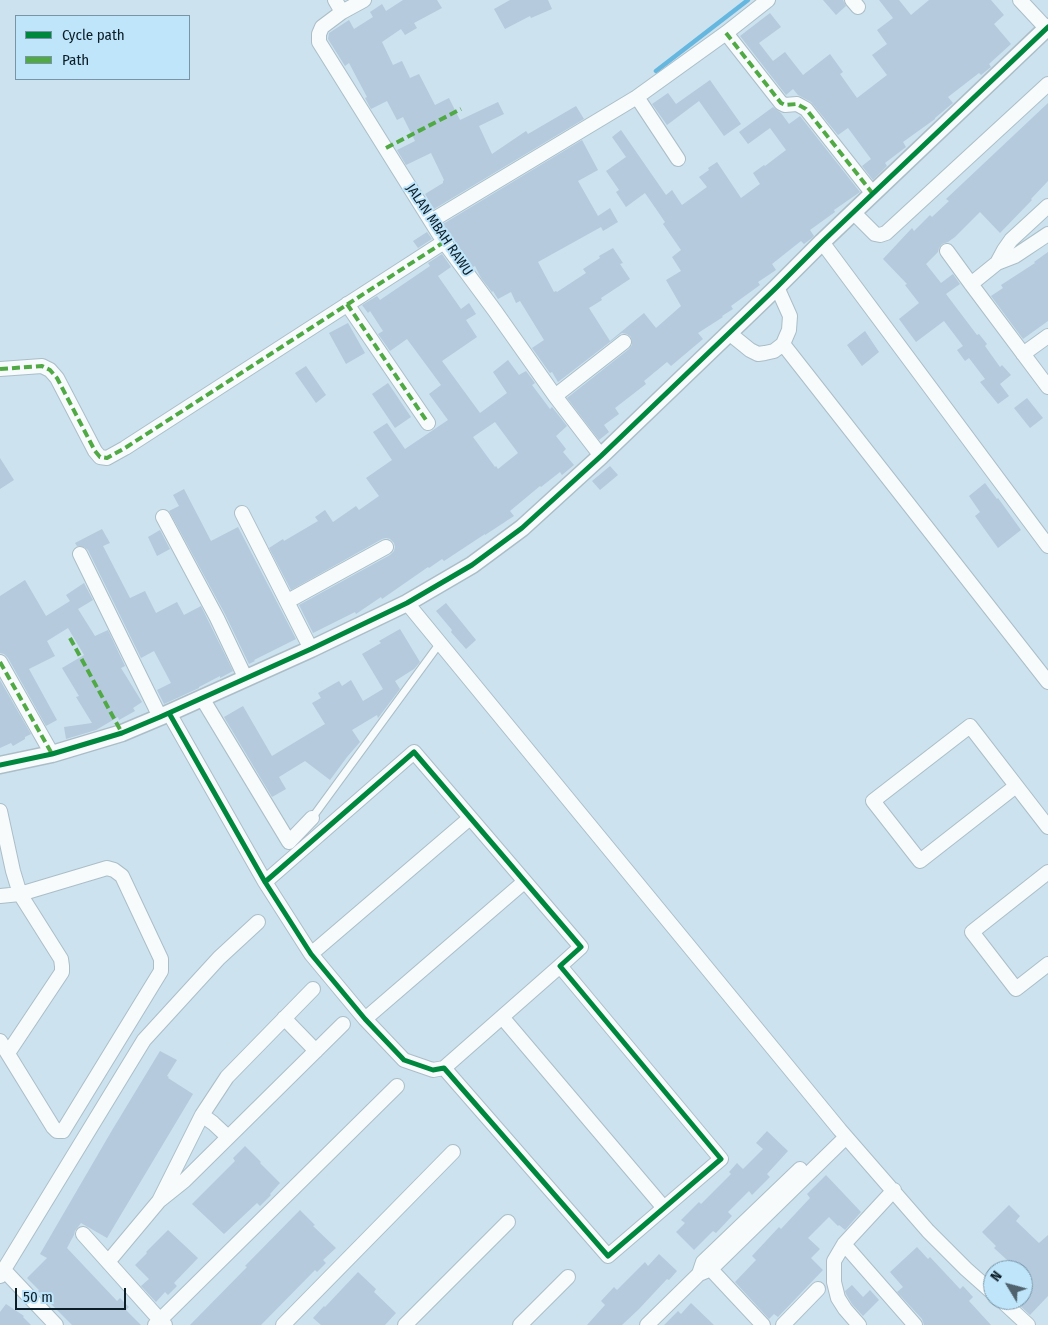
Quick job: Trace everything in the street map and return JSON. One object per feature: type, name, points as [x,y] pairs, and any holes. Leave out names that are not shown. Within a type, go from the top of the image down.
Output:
[{"type":"street","name":"JALAN MBAH RAWU","points":[[364,0],[339,6],[322,26],[319,42],[444,242],[555,396],[601,456]]},
{"type":"street","points":[[431,221],[637,98],[768,0]]},
{"type":"street","points":[[0,765],[52,754],[122,733],[311,650],[407,602],[472,565],[522,528],[601,456],[1047,28],[1020,0]]},
{"type":"street","points":[[726,33],[781,103],[785,105],[797,104],[806,109],[873,194]]},
{"type":"street","points":[[854,212],[876,234],[880,236],[886,233],[1048,84]]},
{"type":"street","points":[[637,98],[678,159]]},
{"type":"street","points":[[997,263],[1011,240],[1048,206]]},
{"type":"street","points":[[971,284],[997,263],[1015,256],[1048,234]]},
{"type":"street","points":[[0,369],[42,366],[50,370],[57,378],[95,452],[100,457],[107,458],[350,307],[444,242]]},
{"type":"street","points":[[822,242],[1048,546]]},
{"type":"street","points":[[947,250],[1048,387]]},
{"type":"street","points":[[729,333],[758,354],[774,351],[783,344],[789,330],[790,316],[777,287]]},
{"type":"street","points":[[350,307],[428,423]]},
{"type":"street","points":[[1023,354],[1048,336]]},
{"type":"street","points":[[555,396],[624,342]]},
{"type":"street","points":[[783,344],[1048,682]]},
{"type":"street","points":[[242,513],[311,650]]},
{"type":"street","points":[[164,517],[217,618],[246,679]]},
{"type":"street","points":[[288,601],[386,546]]},
{"type":"street","points":[[80,554],[164,715],[265,882],[311,954],[366,1019],[404,1060],[433,1070],[444,1068],[581,947],[414,752],[265,882]]},
{"type":"street","points":[[407,602],[843,1134],[928,1231],[983,1284]]},
{"type":"street","points":[[0,662],[52,754]]},
{"type":"street","points":[[202,698],[289,842],[312,818]]},
{"type":"street","points":[[1016,786],[920,861],[874,801],[970,726],[1048,827]]},
{"type":"street","points":[[0,811],[13,872],[20,894],[61,959],[62,966],[62,972],[8,1053]]},
{"type":"street","points":[[311,954],[470,818]]},
{"type":"street","points":[[0,896],[20,894],[107,868],[114,870],[122,876],[161,959],[162,965],[161,971],[64,1131],[56,1131],[53,1127],[0,1040]]},
{"type":"street","points":[[1048,872],[972,932],[1016,989],[1048,964]]},
{"type":"street","points":[[366,1019],[524,882]]},
{"type":"street","points":[[56,1325],[2,1273],[144,1040],[219,958],[258,922]]},
{"type":"street","points":[[444,1068],[608,1256],[721,1159],[560,966]]},
{"type":"street","points":[[159,1201],[202,1115],[227,1077],[313,989]]},
{"type":"street","points":[[502,1016],[664,1208]]},
{"type":"street","points":[[284,1018],[316,1051]]},
{"type":"street","points":[[108,1262],[159,1201],[184,1182],[343,1024]]},
{"type":"street","points":[[83,1234],[160,1323],[397,1086]]},
{"type":"street","points":[[202,1115],[228,1137]]},
{"type":"street","points":[[647,1325],[843,1134]]},
{"type":"street","points":[[283,1325],[453,1152]]},
{"type":"street","points":[[859,1325],[844,1309],[838,1298],[834,1282],[834,1261],[844,1244],[894,1190]]},
{"type":"street","points":[[405,1325],[508,1222]]},
{"type":"street","points":[[844,1244],[915,1325]]},
{"type":"street","points":[[704,1268],[763,1325]]},
{"type":"street","points":[[520,1325],[568,1277]]},
{"type":"street","points":[[783,1325],[818,1289]]},
{"type":"street","points":[[1012,1310],[1028,1325]]},
{"type":"lane","points":[[312,818],[440,644]]},
{"type":"building","points":[[403,0],[437,0],[442,8],[414,23],[417,28],[405,35],[401,29],[382,42],[393,65],[402,61],[410,78],[419,74],[435,105],[449,98],[460,120],[498,102],[504,114],[479,126],[492,154],[526,131],[528,134],[576,106],[584,119],[434,209],[425,194],[443,183],[444,180],[431,153],[406,165],[397,150],[415,141],[403,117],[397,120],[387,101],[371,109],[365,98],[367,97],[349,63],[345,66],[328,39],[329,33],[349,20],[354,29],[373,17],[370,12],[382,4],[386,11]]},
{"type":"building","points":[[510,0],[548,0],[552,9],[531,18],[530,16],[505,29],[494,9]]},
{"type":"building","points":[[823,0],[843,0],[846,6],[836,15]]},
{"type":"building","points":[[879,0],[899,0],[911,15],[929,0],[991,0],[1004,15],[994,24],[1011,44],[989,64],[991,67],[981,75],[979,73],[948,97],[953,103],[935,119],[903,142],[906,147],[885,163],[887,166],[873,180],[862,166],[871,159],[848,128],[838,135],[811,102],[798,95],[793,89],[786,95],[740,36],[770,13],[781,27],[759,43],[773,61],[785,52],[803,75],[830,54],[843,72],[840,74],[857,98],[887,75],[872,55],[887,44],[877,30],[893,18]]},
{"type":"building","points":[[710,80],[741,124],[724,136],[699,101],[667,125],[652,104],[668,93],[676,104]]},
{"type":"building","points":[[1048,103],[1048,181],[1000,233],[980,212],[955,237],[942,244],[938,252],[926,264],[941,283],[953,274],[960,284],[946,294],[977,335],[979,334],[987,344],[985,346],[1000,367],[1002,365],[1011,375],[1000,384],[1009,396],[998,404],[980,382],[985,379],[969,358],[965,361],[957,350],[963,346],[944,321],[916,342],[899,319],[919,303],[905,285],[907,284],[883,259],[912,228],[914,231],[930,215],[932,217],[949,201],[946,199]]},
{"type":"building","points":[[773,107],[781,113],[789,124],[800,116],[860,192],[810,230],[814,236],[812,238],[804,244],[801,241],[772,264],[776,270],[758,282],[760,285],[731,306],[733,309],[698,333],[703,339],[671,366],[667,362],[644,381],[646,384],[615,408],[619,414],[604,425],[609,432],[599,440],[567,398],[629,349],[632,345],[631,337],[622,333],[558,382],[532,348],[544,340],[520,301],[516,303],[511,292],[498,299],[443,224],[582,140],[598,170],[578,181],[598,216],[610,208],[618,222],[603,231],[601,227],[538,262],[554,292],[557,292],[586,273],[583,269],[613,248],[623,263],[620,264],[630,279],[589,308],[610,341],[644,313],[656,328],[681,306],[666,280],[681,271],[672,257],[681,250],[645,193],[626,207],[616,192],[619,190],[606,171],[626,157],[612,137],[621,130],[666,195],[672,190],[682,205],[707,187],[699,177],[717,162],[741,198],[760,184],[753,173],[786,150],[770,128],[748,144],[739,132]]},
{"type":"building","points":[[427,232],[432,239],[418,248],[413,241]]},
{"type":"building","points":[[1048,252],[1048,321],[1023,339],[991,296],[1003,288],[1001,285],[1035,263]]},
{"type":"building","points":[[442,254],[451,267],[438,276],[461,309],[469,303],[476,314],[466,320],[477,337],[442,361],[480,413],[507,393],[493,372],[508,360],[519,375],[526,371],[535,383],[532,385],[550,409],[552,407],[567,426],[556,436],[566,449],[563,452],[574,465],[562,475],[560,472],[540,486],[510,511],[514,516],[485,535],[444,561],[442,559],[428,567],[382,599],[381,597],[356,614],[355,612],[313,633],[299,605],[390,555],[394,551],[394,543],[390,539],[382,539],[291,590],[269,548],[318,521],[315,517],[325,510],[333,522],[356,506],[359,510],[379,496],[366,478],[392,460],[373,432],[387,423],[405,449],[448,420],[429,394],[441,385],[407,339],[390,351],[378,334],[383,331],[370,311],[368,313],[362,305],[377,296],[380,300],[430,266],[428,263]],"holes":[[[495,422],[518,453],[498,469],[473,437]]]},
{"type":"building","points":[[348,323],[365,353],[346,364],[329,333]]},
{"type":"building","points":[[865,331],[879,352],[862,366],[847,345]]},
{"type":"building","points":[[306,366],[326,395],[316,403],[295,373]]},
{"type":"building","points":[[388,383],[411,417],[395,428],[372,394]]},
{"type":"building","points":[[1027,398],[1043,418],[1030,428],[1014,408]]},
{"type":"building","points":[[0,458],[14,480],[0,489]]},
{"type":"building","points":[[610,466],[618,475],[600,490],[592,481]]},
{"type":"building","points":[[985,483],[1021,530],[998,548],[975,516],[980,512],[969,496]]},
{"type":"building","points":[[184,489],[211,541],[238,527],[296,639],[249,664],[225,614],[169,511],[179,506],[173,495]]},
{"type":"building","points":[[102,529],[110,543],[103,546],[130,598],[145,591],[156,613],[177,602],[184,615],[201,606],[233,671],[164,704],[157,690],[171,683],[154,651],[141,658],[88,550],[77,546],[75,543]]},
{"type":"building","points":[[160,530],[170,549],[157,556],[148,537]]},
{"type":"building","points":[[25,580],[46,616],[70,601],[66,595],[84,583],[93,600],[78,609],[95,636],[108,630],[125,666],[121,668],[142,702],[133,708],[135,711],[119,720],[118,717],[96,730],[66,739],[64,727],[92,723],[76,697],[79,696],[62,668],[84,655],[68,628],[47,641],[55,656],[29,669],[57,720],[46,726],[8,658],[0,653],[0,596]]},
{"type":"building","points":[[446,603],[476,640],[466,649],[436,611]]},
{"type":"building","points":[[400,629],[420,662],[414,669],[395,681],[400,689],[378,718],[377,715],[352,730],[360,742],[330,780],[305,761],[279,777],[286,789],[272,797],[224,717],[243,706],[272,756],[325,724],[312,703],[321,698],[318,693],[339,681],[342,686],[351,680],[363,701],[383,689],[362,654],[381,643],[379,641]]},
{"type":"building","points":[[0,680],[31,734],[13,746],[11,743],[0,748]]},
{"type":"building","points":[[160,1051],[177,1060],[167,1076],[168,1078],[193,1094],[107,1238],[81,1223],[67,1248],[117,1301],[120,1298],[129,1307],[126,1310],[141,1325],[72,1325],[27,1278],[47,1258],[40,1254]]},
{"type":"building","points":[[767,1131],[788,1151],[767,1174],[770,1177],[752,1195],[749,1191],[728,1212],[732,1216],[716,1233],[713,1231],[694,1250],[676,1232],[685,1223],[681,1220],[699,1202],[701,1204],[731,1174],[729,1172],[737,1163],[743,1169],[763,1149],[756,1143]]},
{"type":"building","points":[[245,1146],[280,1183],[260,1206],[257,1203],[224,1234],[192,1204],[235,1161],[233,1158]]},
{"type":"building","points":[[826,1175],[861,1212],[845,1230],[829,1217],[808,1238],[820,1249],[811,1258],[823,1270],[778,1317],[774,1314],[769,1319],[735,1282],[756,1260],[752,1256],[810,1198],[807,1194]]},
{"type":"building","points":[[1009,1205],[1020,1216],[1016,1221],[1039,1243],[1048,1235],[1048,1296],[1030,1315],[1025,1310],[1033,1310],[1033,1260],[1007,1260],[994,1248],[996,1246],[982,1232]]},
{"type":"building","points":[[300,1210],[315,1225],[313,1226],[336,1248],[323,1260],[326,1263],[317,1272],[315,1270],[261,1325],[190,1325],[247,1267],[245,1266]]},
{"type":"building","points":[[168,1230],[198,1258],[174,1283],[177,1286],[168,1295],[165,1292],[156,1302],[141,1286],[149,1279],[135,1265]]},
{"type":"building","points":[[917,1247],[928,1259],[930,1257],[960,1289],[963,1286],[973,1297],[969,1301],[991,1325],[924,1325],[922,1319],[897,1292],[903,1287],[890,1272]]},
{"type":"building","points":[[659,1254],[677,1271],[669,1280],[667,1279],[622,1325],[587,1325],[605,1305],[601,1301],[614,1287],[617,1290],[645,1262],[648,1266]]},
{"type":"building","points":[[358,1272],[376,1289],[374,1292],[396,1313],[385,1325],[321,1325],[313,1318]]},
{"type":"building","points":[[852,1285],[863,1297],[870,1290],[879,1300],[863,1316],[846,1294],[845,1291]]},
{"type":"building","points":[[691,1303],[714,1325],[664,1325],[678,1311],[681,1314]]},
{"type":"building","points":[[6,1304],[24,1316],[31,1325],[0,1325],[0,1312]]},
{"type":"waterway","points":[[656,71],[748,0]]},
{"type":"marked path","points":[[726,33],[781,103],[785,105],[797,104],[806,109],[873,194]]},
{"type":"marked path","points":[[386,148],[461,109]]},
{"type":"marked path","points":[[0,369],[42,366],[50,370],[57,378],[95,451],[100,457],[107,458],[444,242]]},
{"type":"marked path","points":[[347,304],[428,423]]},
{"type":"marked path","points":[[70,638],[122,733]]},
{"type":"marked path","points":[[0,662],[52,754]]},
{"type":"cycle path","points":[[0,765],[52,754],[122,733],[160,717],[311,649],[407,603],[472,565],[522,528],[601,456],[1048,27]]},
{"type":"cycle path","points":[[169,713],[265,882],[311,954],[365,1019],[404,1060],[433,1070],[444,1068],[608,1256],[721,1159],[560,966],[581,947],[414,752],[265,882]]}]
